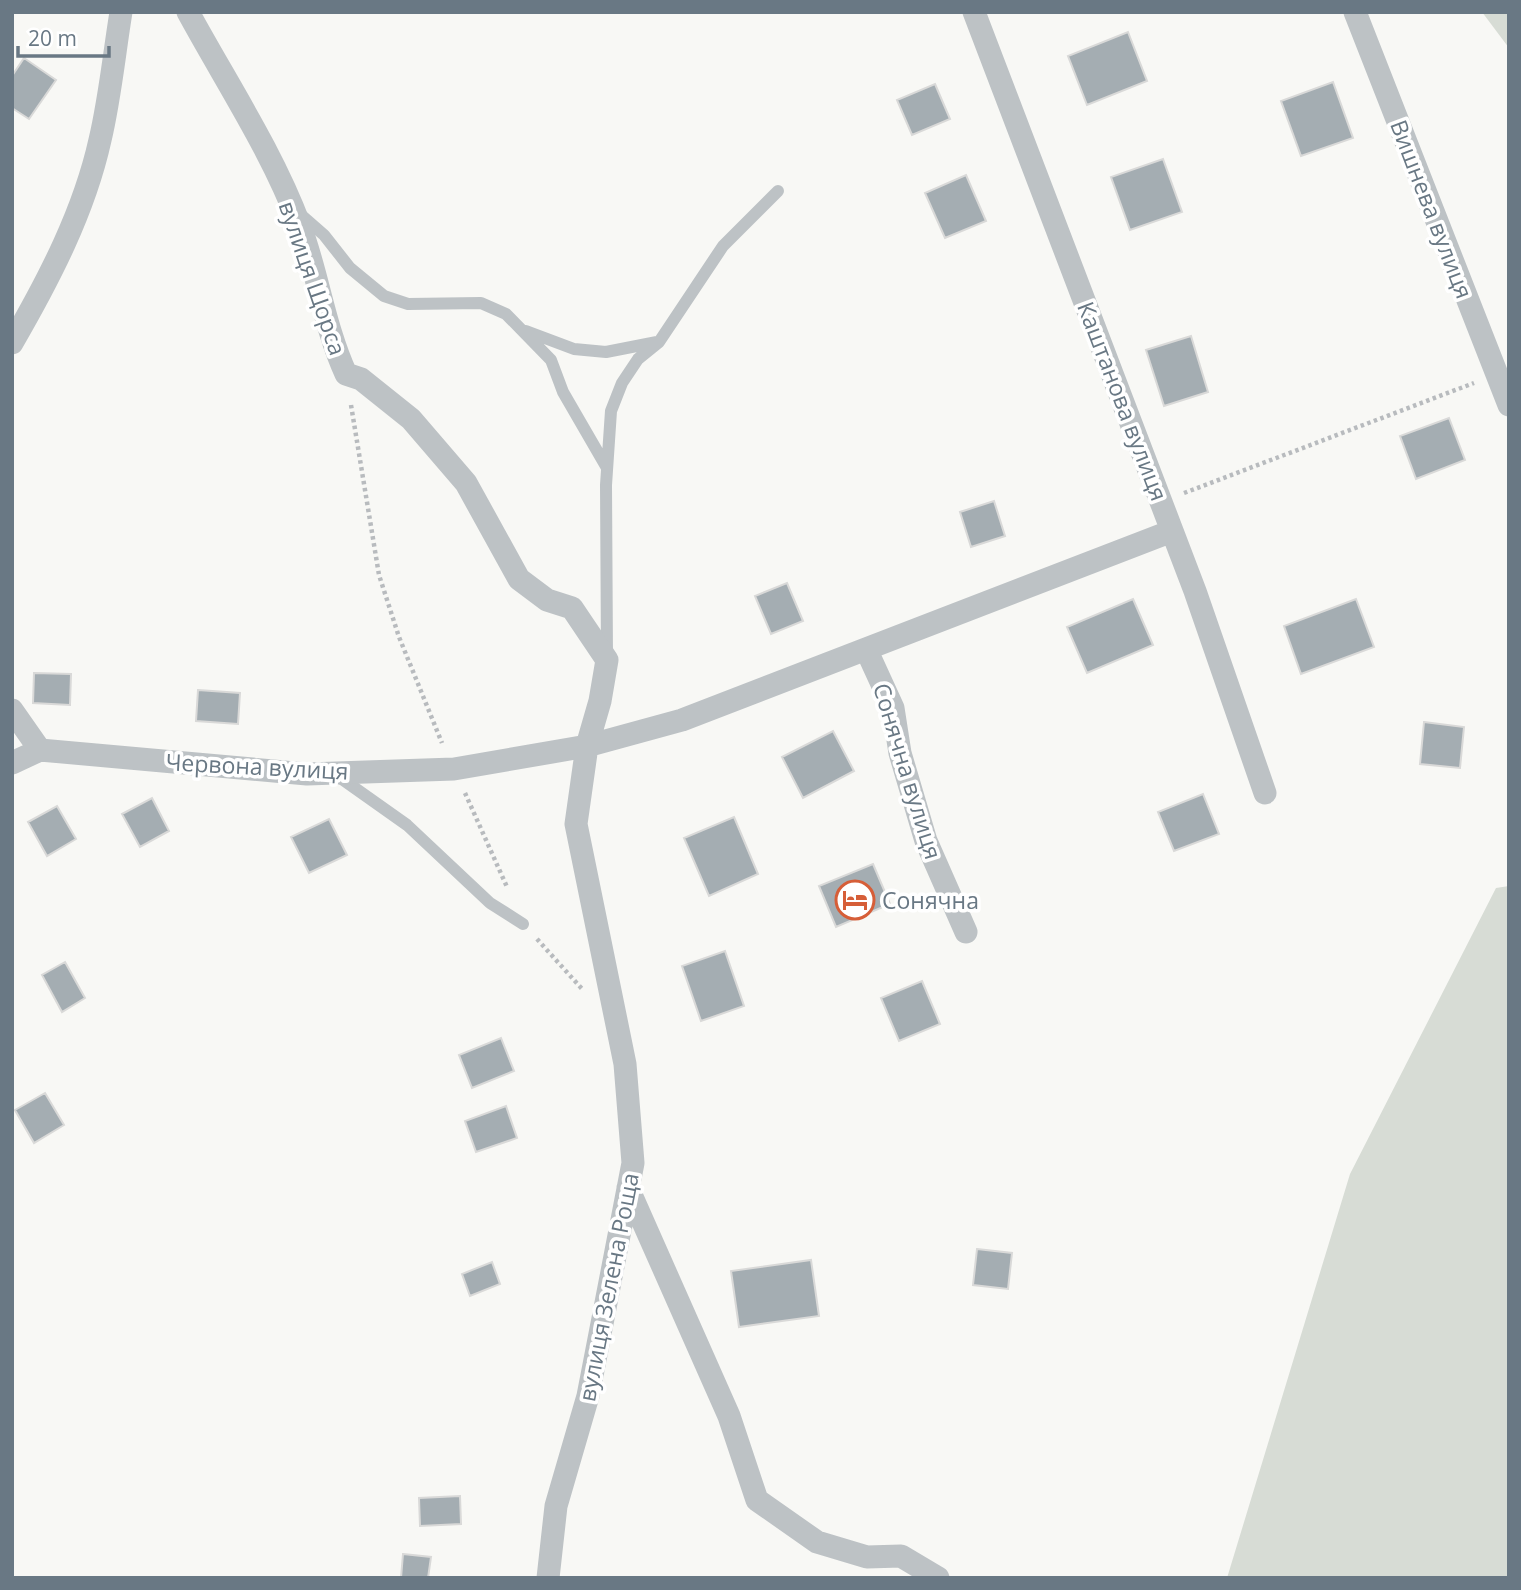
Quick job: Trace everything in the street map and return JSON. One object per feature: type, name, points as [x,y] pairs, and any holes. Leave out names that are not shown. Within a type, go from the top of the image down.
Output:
[{"type":"street","points":[[12,343],[42,291],[77,215],[100,141],[121,12]]},
{"type":"street","name":"вулиця Щорса","points":[[188,12],[249,119],[300,225],[334,348],[346,373],[360,379],[411,419],[467,483],[519,579],[547,600],[572,608],[607,660]]},
{"type":"street","name":"Каштанова вулиця","points":[[974,12],[1172,531],[1265,793]]},
{"type":"street","name":"Вишнева вулиця","points":[[1355,12],[1509,405]]},
{"type":"street","name":"Червона вулиця","points":[[40,750],[307,774],[454,769],[587,746],[682,720],[1172,531]]},
{"type":"street","name":"Сонячна вулиця","points":[[866,649],[893,708],[900,753],[926,841],[966,932]]},
{"type":"street","points":[[587,746],[600,701],[607,660]]},
{"type":"street","points":[[12,710],[40,750],[12,763]]},
{"type":"street","name":"вулиця Зелена Роща","points":[[548,1578],[556,1506],[588,1396],[633,1163],[625,1064],[576,824],[587,746]]},
{"type":"street","points":[[628,1188],[729,1416],[757,1500],[817,1542],[867,1557],[901,1556],[938,1578]]},
{"type":"lane","points":[[607,660],[607,468],[611,411],[638,359],[659,342],[723,246],[778,191]]},
{"type":"lane","points":[[290,204],[324,235],[350,268],[384,296],[408,304],[481,303],[506,314],[526,331],[551,360],[563,392],[607,468]]},
{"type":"lane","points":[[526,331],[574,349],[606,352],[659,342]]},
{"type":"lane","points":[[334,773],[407,825],[490,904],[523,924]]},
{"type":"path","points":[[346,373],[379,575],[399,637],[523,924],[617,1029]]},
{"type":"path","points":[[1161,502],[1498,374]]},
{"type":"shaded area","points":[[1482,12],[1509,12],[1509,48]]},
{"type":"shaded area","points":[[1509,886],[1509,1578],[1227,1578],[1350,1174],[1496,888]]},
{"type":"building","points":[[1128,32],[1147,81],[1087,105],[1068,56]]},
{"type":"building","points":[[24,58],[56,80],[29,119],[12,108],[12,76]]},
{"type":"building","points":[[1333,82],[1353,138],[1301,156],[1281,101]]},
{"type":"building","points":[[935,84],[950,119],[912,135],[897,100]]},
{"type":"building","points":[[1163,159],[1182,212],[1130,230],[1111,177]]},
{"type":"building","points":[[966,175],[986,221],[945,238],[925,193]]},
{"type":"building","points":[[1191,336],[1208,392],[1164,406],[1146,350]]},
{"type":"building","points":[[1449,418],[1465,460],[1416,479],[1400,436]]},
{"type":"building","points":[[994,501],[1005,536],[971,547],[960,512]]},
{"type":"building","points":[[787,583],[803,621],[771,634],[755,596]]},
{"type":"building","points":[[1133,599],[1153,645],[1087,673],[1067,627]]},
{"type":"building","points":[[1356,599],[1374,647],[1301,674],[1284,626]]},
{"type":"building","points":[[34,673],[71,674],[70,705],[33,703]]},
{"type":"building","points":[[198,690],[240,693],[238,724],[196,721]]},
{"type":"building","points":[[1424,722],[1464,727],[1460,768],[1420,764]]},
{"type":"building","points":[[833,731],[854,771],[803,798],[782,757]]},
{"type":"building","points":[[1203,794],[1219,834],[1174,851],[1158,812]]},
{"type":"building","points":[[152,798],[169,831],[140,847],[122,814]]},
{"type":"building","points":[[57,806],[76,839],[47,856],[28,822]]},
{"type":"building","points":[[734,817],[758,874],[709,896],[684,838]]},
{"type":"building","points":[[329,819],[347,855],[309,873],[291,837]]},
{"type":"building","points":[[873,864],[890,904],[836,927],[819,886]]},
{"type":"building","points":[[725,951],[744,1006],[701,1021],[682,966]]},
{"type":"building","points":[[65,962],[85,998],[62,1012],[42,975]]},
{"type":"building","points":[[922,981],[940,1024],[899,1041],[881,998]]},
{"type":"building","points":[[501,1038],[514,1071],[472,1088],[459,1055]]},
{"type":"building","points":[[45,1093],[64,1125],[34,1143],[15,1110]]},
{"type":"building","points":[[506,1106],[517,1138],[476,1152],[465,1121]]},
{"type":"building","points":[[977,1249],[1012,1253],[1008,1289],[973,1285]]},
{"type":"building","points":[[811,1260],[819,1316],[739,1327],[731,1271]]},
{"type":"building","points":[[492,1262],[500,1284],[470,1296],[462,1274]]},
{"type":"building","points":[[460,1496],[461,1524],[420,1526],[419,1498]]},
{"type":"building","points":[[403,1554],[431,1557],[428,1578],[401,1578]]},
{"type":"place","name":"Сонячна","points":[[855,900]]}]
